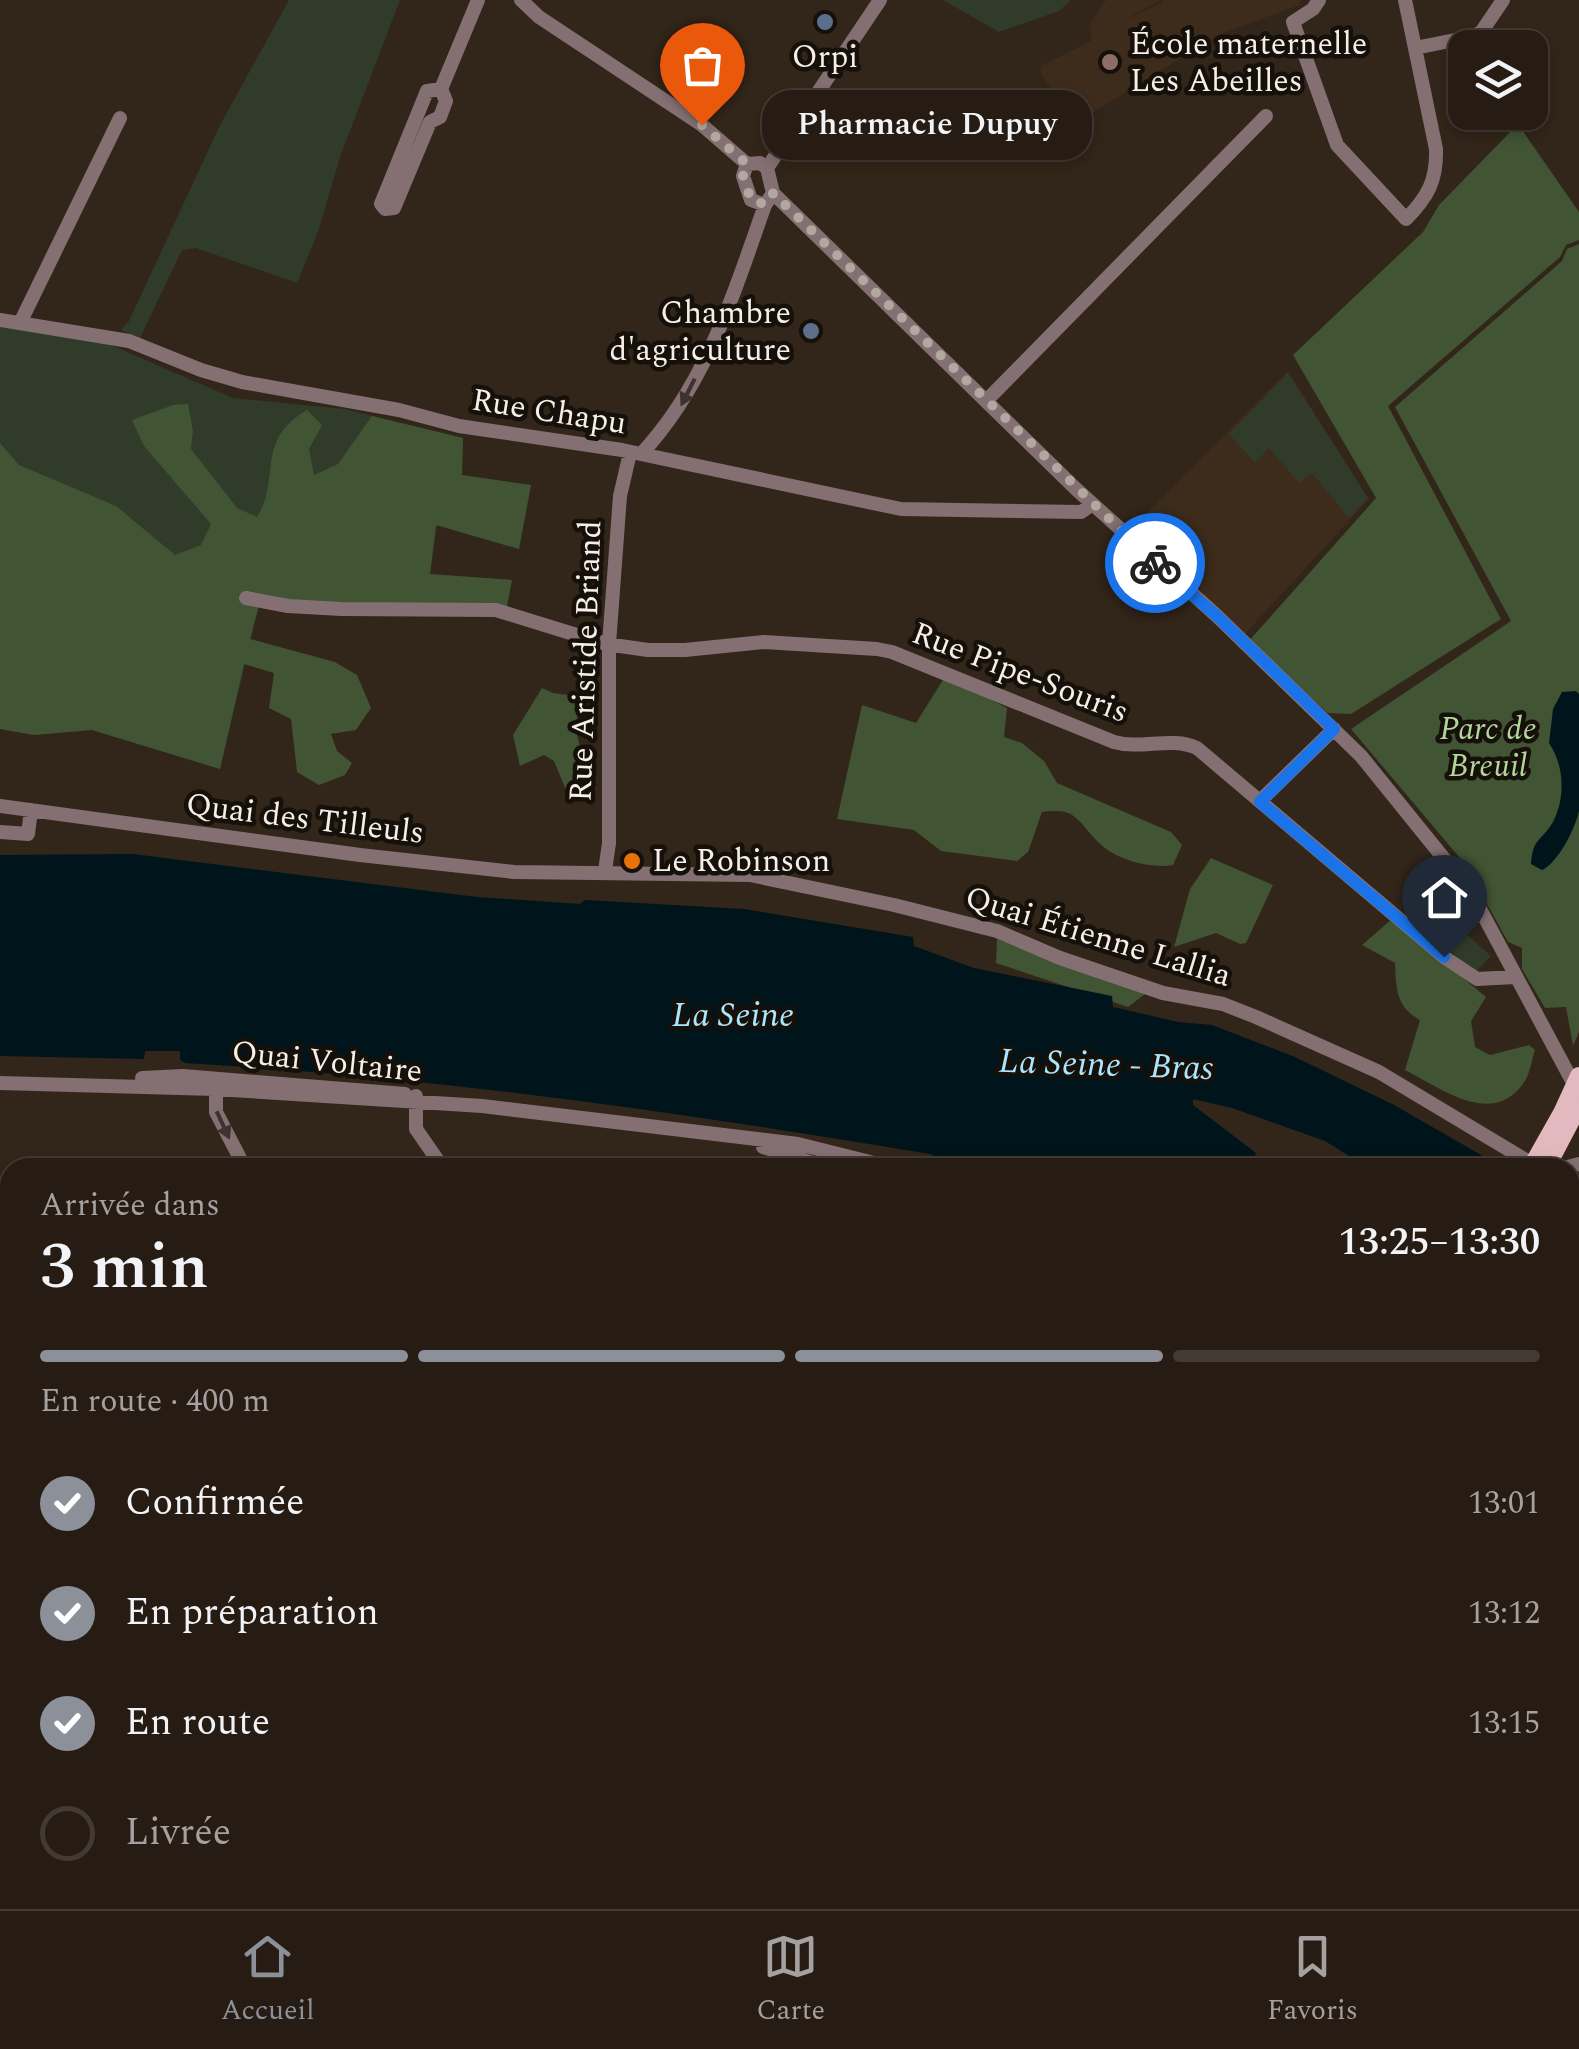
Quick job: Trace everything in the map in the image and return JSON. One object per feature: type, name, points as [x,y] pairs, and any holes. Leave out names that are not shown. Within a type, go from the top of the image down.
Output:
[{"type":"main road","points":[[1537,1158],[1579,1076]]},
{"type":"main road","points":[[1548,1158],[1579,1105]]},
{"type":"street","points":[[442,88],[427,91],[381,204],[385,209],[394,208],[430,122],[440,117],[446,102],[442,88],[478,0]]},
{"type":"street","points":[[520,0],[564,34],[702,125],[747,164],[760,163],[767,168]]},
{"type":"street","points":[[880,0],[767,168],[769,199],[1348,743],[1471,892],[1579,1094]]},
{"type":"street","points":[[1320,0],[1294,22],[1338,145],[1406,219],[1425,198],[1437,171],[1436,149],[1405,0]]},
{"type":"street","points":[[1415,48],[1475,36],[1503,0]]},
{"type":"street","points":[[986,401],[1266,116]]},
{"type":"street","points":[[20,321],[120,118]]},
{"type":"street","points":[[747,164],[743,176],[747,194],[756,204],[769,199]]},
{"type":"street","name":"Rue Aristide Briand","points":[[605,872],[609,843],[609,652],[620,496],[636,454],[681,407],[727,313],[769,199]]},
{"type":"street","name":"Rue Chapu","points":[[0,320],[129,341],[242,382],[399,410],[459,426],[636,454],[900,509],[1080,512],[1093,504]]},
{"type":"street","name":"Rue Pipe-Souris","points":[[246,598],[288,606],[341,609],[496,610],[609,652],[764,642],[892,652],[1114,742],[1130,746],[1186,743],[1198,748],[1352,882],[1470,976],[1516,977]]},
{"type":"street","points":[[1260,802],[1334,729]]},
{"type":"street","name":"Quai des Tilleuls","points":[[0,806],[360,856],[483,869],[605,872]]},
{"type":"street","points":[[0,832],[28,834],[30,810]]},
{"type":"street","name":"Quai Étienne Lallia","points":[[605,872],[719,873],[784,880],[996,932],[1163,992],[1222,1004],[1256,1017],[1379,1072],[1525,1158]]},
{"type":"street","name":"Quai Voltaire","points":[[0,1075],[216,1084],[416,1099],[738,1140]]},
{"type":"street","name":"Quai Voltaire","points":[[0,1083],[216,1084]]},
{"type":"street","points":[[216,1084],[216,1112],[241,1158]]},
{"type":"street","points":[[416,1099],[416,1129],[436,1158]]},
{"type":"street","points":[[738,1140],[796,1158]]},
{"type":"street","points":[[738,1140],[798,1144],[854,1158]]},
{"type":"shaded area","name":"École maternelle Les Abeilles","points":[[1106,0],[1161,0],[1121,21],[1163,3],[1162,0],[1302,0],[1299,5],[1220,34],[1073,125],[1041,73],[1041,66],[1091,41],[1090,24]]},
{"type":"shaded area","points":[[1288,371],[1369,499],[1243,636],[1130,530]]},
{"type":"green space","points":[[289,0],[400,0],[297,283],[196,248],[182,250],[140,338],[121,330],[129,321],[219,127]]},
{"type":"green space","points":[[943,0],[1071,0],[1059,11],[999,32]]},
{"type":"green space","points":[[877,115],[897,128],[880,154],[860,141]]},
{"type":"green space","name":"Parc de Breuil","points":[[1512,130],[1522,130],[1579,212],[1579,240],[1566,245],[1560,257],[1388,406],[1501,619],[1351,714],[1328,713],[1248,642],[1376,498],[1293,355],[1423,232],[1439,205]]},
{"type":"green space","name":"Parc de Breuil","points":[[1579,244],[1579,1032],[1573,1046],[1566,1007],[1545,1008],[1522,969],[1522,948],[1508,942],[1465,864],[1351,729],[1511,621],[1395,407],[1562,261],[1567,249]]},
{"type":"green space","points":[[0,326],[104,342],[233,398],[344,409],[463,438],[462,475],[531,485],[519,549],[437,525],[430,574],[512,580],[261,597],[220,769],[92,730],[34,735],[0,729]]},
{"type":"green space","points":[[1288,373],[1368,498],[1349,518],[1312,473],[1299,483],[1269,448],[1255,463],[1229,434]]},
{"type":"green space","points":[[188,404],[193,431],[191,449],[237,508],[257,517],[280,434],[307,410],[322,425],[309,449],[314,475],[338,464],[372,416],[463,438],[462,475],[531,485],[519,549],[436,525],[430,574],[512,580],[507,606],[344,605],[261,597],[250,639],[335,662],[357,675],[371,708],[356,730],[331,734],[337,751],[352,763],[345,775],[319,785],[297,772],[291,719],[269,708],[274,673],[244,664],[220,769],[92,730],[34,735],[0,729],[0,443],[19,465],[116,506],[175,555],[201,545],[211,524],[144,446],[132,420],[173,405]]},
{"type":"green space","points":[[946,675],[1007,708],[1004,737],[1022,743],[1044,761],[1057,783],[1171,832],[1182,845],[1173,865],[1144,864],[1115,854],[1075,817],[1063,812],[1042,812],[1028,852],[1017,861],[941,851],[914,830],[837,819],[862,705],[916,723]]},
{"type":"green space","points":[[542,688],[582,697],[575,726],[582,755],[582,791],[568,795],[554,761],[544,755],[520,766],[513,735]]},
{"type":"green space","points":[[1211,858],[1273,885],[1246,943],[1216,933],[1174,947],[1190,889]]},
{"type":"green space","points":[[1392,919],[1486,997],[1471,1021],[1475,1047],[1490,1055],[1529,1045],[1535,1050],[1527,1078],[1512,1095],[1483,1104],[1467,1101],[1405,1070],[1420,1020],[1402,1003],[1395,963],[1362,945]]},
{"type":"green space","points":[[1456,925],[1491,956],[1475,973],[1440,942]]},
{"type":"green space","points":[[997,939],[1149,991],[1128,1007],[996,963]]},
{"type":"water","points":[[1576,691],[1579,811],[1565,845],[1542,870],[1531,864],[1534,849],[1553,822],[1561,792],[1558,761],[1549,743],[1553,709],[1562,692]]},
{"type":"water","name":"La Seine","points":[[133,854],[477,897],[744,909],[913,937],[914,946],[974,968],[1112,996],[1113,1007],[1178,1022],[1212,1025],[1295,1057],[1394,1105],[1486,1158],[1352,1158],[1325,1141],[1232,1108],[1193,1099],[1193,1105],[1256,1153],[1254,1158],[939,1158],[745,1124],[465,1087],[185,1063],[180,1060],[180,1051],[145,1051],[144,1059],[0,1056],[0,855]]},
{"type":"way so far","points":[[702,125],[747,164],[743,176],[751,200],[764,204],[772,199],[773,193],[1155,563]]},
{"type":"place","name":"Orpi","points":[[825,22]]},
{"type":"place","name":"École maternelle Les Abeilles","points":[[1110,62]]},
{"type":"place","name":"Pharmacie Dupuy","points":[[702,125]]},
{"type":"place","name":"Chambre d'agriculture","points":[[811,331]]},
{"type":"place","name":"Le Robinson","points":[[632,861]]},
{"type":"route","points":[[1155,563],[1217,616],[1334,729],[1260,802],[1444,957]]},
{"type":"water label","name":"La Seine - Bras","points":[[1106,1065]]}]
